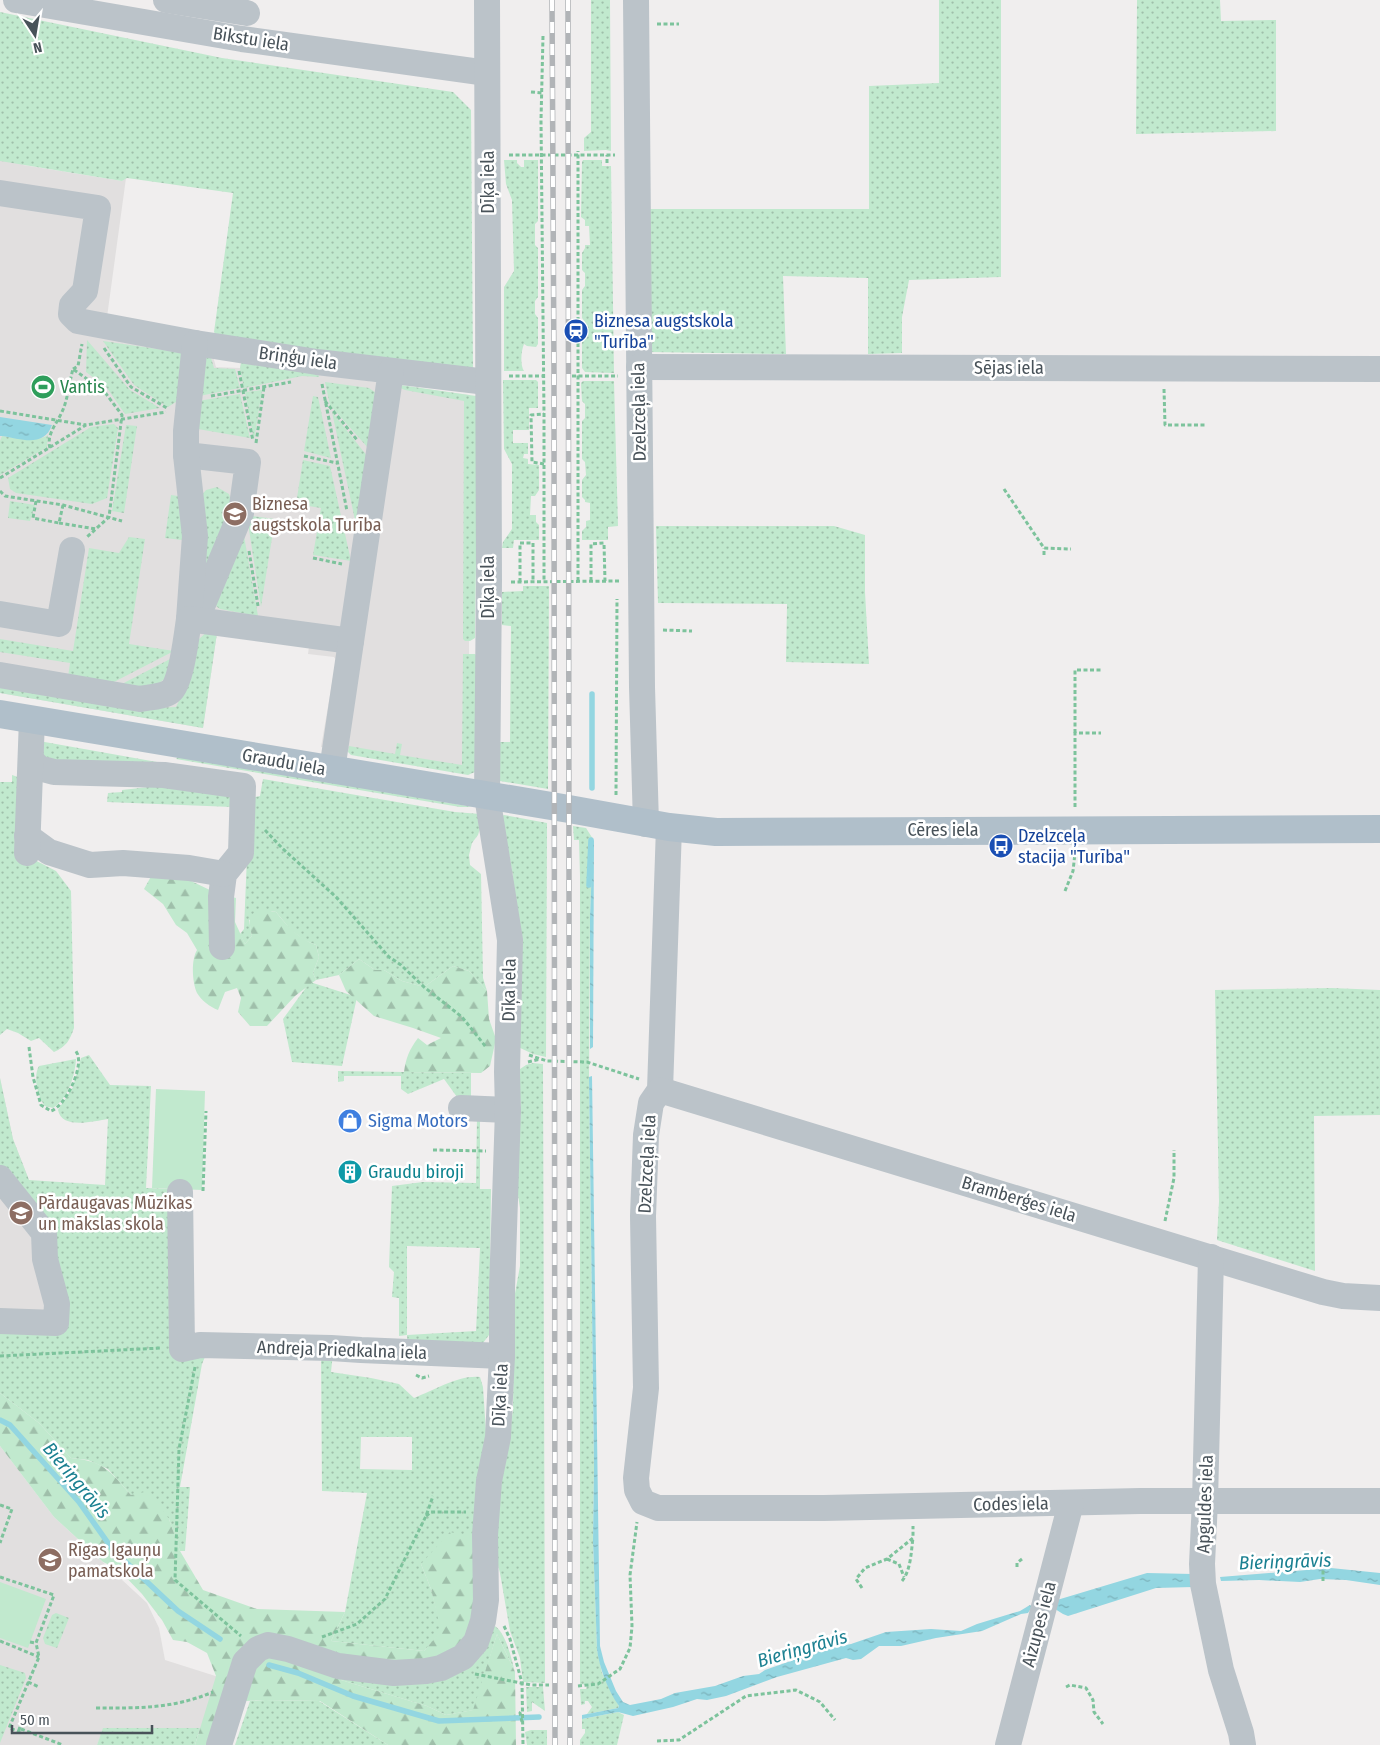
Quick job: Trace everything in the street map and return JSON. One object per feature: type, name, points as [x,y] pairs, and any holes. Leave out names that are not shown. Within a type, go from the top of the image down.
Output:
[{"type":"main road","name":"Graudu iela","points":[[0,714],[569,809]]},
{"type":"main road","name":"Cēres iela","points":[[569,809],[657,825],[716,832],[1380,829]]},
{"type":"street","name":"Bikstu iela","points":[[16,0],[242,39],[487,73]]},
{"type":"street","points":[[166,0],[248,6],[242,39]]},
{"type":"street","name":"Dīķa iela","points":[[258,1649],[268,1645],[288,1649],[338,1666],[385,1672],[418,1672],[441,1668],[463,1657],[476,1642],[483,1621],[486,1600],[484,1535],[489,1481],[498,1436],[502,1356],[510,940],[487,796],[489,570],[487,0]]},
{"type":"street","name":"Dzelzceļa iela","points":[[636,0],[631,371],[642,630],[657,825],[661,1087],[651,1104],[646,1135],[643,1216],[646,1388],[636,1478],[637,1490],[642,1502]]},
{"type":"street","points":[[0,193],[98,208],[85,291],[72,305],[71,314],[78,321],[97,325]]},
{"type":"street","name":"Briņģu iela","points":[[97,325],[318,362],[487,382]]},
{"type":"street","points":[[0,675],[140,699],[160,696],[172,691],[178,679],[189,619],[195,536],[186,443],[195,342]]},
{"type":"street","name":"Sējas iela","points":[[631,371],[1163,368],[1380,369]]},
{"type":"street","points":[[332,770],[391,371]]},
{"type":"street","points":[[186,443],[248,462],[240,513],[202,604],[189,619]]},
{"type":"street","points":[[0,614],[59,624],[72,550]]},
{"type":"street","points":[[189,619],[351,641]]},
{"type":"street","points":[[32,719],[27,846],[90,865],[123,863],[189,868],[224,874]]},
{"type":"street","points":[[164,775],[167,742]]},
{"type":"street","points":[[31,760],[39,768],[54,772],[164,775],[243,786],[241,853],[224,874],[221,897],[222,948]]},
{"type":"street","name":"Bramberģes iela","points":[[661,1087],[1323,1292],[1343,1296],[1380,1298]]},
{"type":"street","points":[[461,1108],[508,1110]]},
{"type":"street","points":[[0,1178],[44,1233],[45,1259],[57,1304],[56,1323],[0,1320]]},
{"type":"street","points":[[180,1192],[188,1342]]},
{"type":"street","name":"Apguldes iela","points":[[1212,1257],[1206,1501],[1202,1564],[1203,1584],[1221,1670],[1243,1745]]},
{"type":"street","name":"Andreja Priedkalna iela","points":[[188,1342],[206,1346],[331,1348],[502,1356]]},
{"type":"street","name":"Codes iela","points":[[642,1502],[658,1508],[1206,1501],[1380,1501]]},
{"type":"street","name":"Aizupes iela","points":[[1008,1745],[1071,1503]]},
{"type":"street","points":[[218,1745],[245,1662],[258,1649]]},
{"type":"path","points":[[543,36],[544,582]]},
{"type":"path","points":[[531,92],[542,93]]},
{"type":"path","points":[[578,153],[578,581]]},
{"type":"path","points":[[526,155],[578,153],[616,156]]},
{"type":"path","points":[[607,155],[607,163]]},
{"type":"path","points":[[72,369],[78,366],[97,325]]},
{"type":"path","points":[[97,325],[131,387],[171,411],[186,443]]},
{"type":"path","points":[[318,362],[348,517]]},
{"type":"path","points":[[238,368],[255,450],[264,387]]},
{"type":"path","points":[[1163,368],[1165,425],[1205,425]]},
{"type":"path","points":[[50,448],[49,438],[56,420],[62,412],[72,369]]},
{"type":"path","points":[[72,369],[104,391],[122,415],[109,517],[72,550]]},
{"type":"path","points":[[572,376],[631,371]]},
{"type":"path","points":[[527,375],[544,376]]},
{"type":"path","points":[[324,400],[377,464]]},
{"type":"path","points":[[0,411],[86,425]]},
{"type":"path","points":[[544,414],[531,415],[532,462],[544,464]]},
{"type":"path","points":[[304,456],[337,463]]},
{"type":"path","points":[[1004,489],[1044,548],[1044,556]]},
{"type":"path","points":[[0,491],[5,496],[63,505],[122,521]]},
{"type":"path","points":[[36,501],[33,520],[96,529]]},
{"type":"path","points":[[59,523],[63,505]]},
{"type":"path","points":[[248,543],[262,629]]},
{"type":"path","points":[[533,582],[533,543],[520,543],[522,582],[533,582],[544,582],[578,581],[623,581]]},
{"type":"path","points":[[591,581],[591,544],[598,543],[604,543],[605,581]]},
{"type":"path","points":[[1044,548],[1071,549]]},
{"type":"path","points":[[313,558],[362,567]]},
{"type":"path","points":[[616,602],[616,800]]},
{"type":"path","points":[[642,630],[692,630]]},
{"type":"path","points":[[1075,813],[1075,670],[1101,670]]},
{"type":"path","points":[[1075,733],[1100,733]]},
{"type":"path","points":[[262,826],[268,835],[336,897],[389,957],[462,1017],[507,1060],[518,1049],[547,1062],[587,1062],[661,1087]]},
{"type":"path","points":[[1065,891],[1073,871],[1076,850]]},
{"type":"path","points":[[29,1047],[33,1077],[41,1105],[51,1110],[56,1109],[71,1087],[79,1057],[75,1049]]},
{"type":"path","points":[[180,1192],[204,1190],[206,1111]]},
{"type":"path","points":[[433,1150],[507,1152]]},
{"type":"path","points":[[1158,1241],[1170,1203],[1174,1178],[1174,1150]]},
{"type":"path","points":[[0,1356],[142,1348],[188,1342],[179,1449],[174,1580],[258,1649]]},
{"type":"path","points":[[288,1649],[357,1624],[385,1598],[434,1496]]},
{"type":"path","points":[[578,1686],[598,1684],[620,1670],[630,1648],[632,1626],[630,1575],[642,1502]]},
{"type":"path","points":[[0,1505],[12,1509],[0,1543]]},
{"type":"path","points":[[887,1559],[899,1564],[903,1579],[909,1563],[913,1538],[914,1506]]},
{"type":"path","points":[[426,1516],[431,1512],[487,1512]]},
{"type":"path","points":[[862,1588],[856,1579],[865,1568],[887,1559],[913,1538]]},
{"type":"path","points":[[1017,1567],[1017,1563],[1022,1559]]},
{"type":"path","points":[[1323,1563],[1323,1581]]},
{"type":"path","points":[[0,1577],[54,1595],[36,1642],[39,1657],[9,1728],[20,1732],[19,1729],[63,1745]]},
{"type":"path","points":[[486,1600],[497,1609],[510,1639],[522,1683],[523,1745]]},
{"type":"path","points":[[0,1641],[39,1657]]},
{"type":"path","points":[[30,1642],[36,1642]]},
{"type":"path","points":[[441,1668],[522,1683],[549,1685]]},
{"type":"path","points":[[28,1682],[39,1688]]},
{"type":"path","points":[[96,1708],[165,1706],[195,1699],[226,1686],[238,1685]]},
{"type":"path","points":[[1066,1688],[1070,1685],[1086,1688],[1093,1700],[1094,1712],[1103,1724]]},
{"type":"path","points":[[657,1741],[680,1740],[746,1696],[796,1690],[820,1702],[835,1720]]},
{"type":"path","points":[[523,1709],[520,1715],[523,1725]]},
{"type":"shaded area","name":"Biznesa augstskola Turība","points":[[0,130],[23,165],[122,181],[126,178],[107,317],[212,353],[216,367],[240,368],[242,358],[374,382],[469,395],[469,773],[321,747],[336,660],[334,657],[308,654],[309,646],[217,633],[203,728],[0,693]]},
{"type":"shaded area","name":"Pārdaugavas Mūzikas un mākslas skola","points":[[0,1078],[13,1139],[90,1337],[0,1329]]},
{"type":"shaded area","name":"Rīgas Igauņu pamatskola","points":[[0,1446],[54,1517],[147,1603],[159,1628],[165,1660],[228,1680],[213,1728],[104,1728],[97,1745],[0,1745]]},
{"type":"green space","points":[[591,0],[610,0],[611,151],[584,151],[584,138],[591,132]]},
{"type":"green space","points":[[939,0],[1001,0],[1001,277],[909,280],[902,317],[902,353],[868,354],[868,278],[783,276],[786,354],[650,352],[647,209],[869,209],[869,86],[939,83]]},
{"type":"green space","points":[[1137,0],[1220,0],[1221,21],[1276,20],[1276,131],[1136,134]]},
{"type":"green space","points":[[0,12],[222,58],[453,92],[471,110],[473,372],[218,338],[214,332],[233,193],[127,178],[122,181],[0,161]]},
{"type":"green space","points":[[504,160],[517,160],[521,167],[524,167],[524,160],[538,160],[538,221],[535,224],[535,245],[538,248],[538,297],[535,301],[535,314],[538,318],[538,344],[536,347],[524,344],[521,358],[524,371],[504,371],[504,287],[514,271],[512,200],[506,184]]},
{"type":"green space","points":[[583,160],[602,160],[602,166],[611,166],[614,373],[585,372],[582,368],[582,340],[585,335],[585,322],[582,318],[582,290],[585,286],[585,273],[582,270],[582,253],[585,245],[590,245],[589,226],[585,226],[585,220],[581,217]]},
{"type":"green space","points":[[87,340],[130,390],[160,408],[125,414],[107,388],[86,372]]},
{"type":"green space","points":[[103,341],[191,354],[187,395],[168,407],[134,385]]},
{"type":"green space","points":[[198,357],[211,358],[214,368],[235,369],[240,388],[194,397]]},
{"type":"green space","points":[[242,358],[317,370],[319,377],[302,376],[244,388],[240,368]]},
{"type":"green space","points":[[503,380],[536,380],[538,382],[538,408],[529,408],[529,430],[513,430],[513,443],[528,443],[528,454],[524,454],[523,458],[528,459],[528,464],[539,465],[539,490],[535,496],[531,496],[530,515],[536,515],[536,522],[539,525],[539,540],[514,540],[513,548],[502,548],[503,542],[512,529],[512,464],[504,449]]},
{"type":"green space","points":[[583,381],[614,381],[618,526],[608,527],[608,540],[582,540],[582,531],[586,527],[586,521],[590,520],[590,503],[585,502],[582,497],[582,480],[586,475],[585,462],[582,459],[582,421],[585,418],[585,404],[582,401],[581,383]]},
{"type":"green space","points":[[325,382],[369,388],[376,393],[369,449],[330,405]]},
{"type":"green space","points":[[400,385],[476,396],[478,402],[475,638],[470,641],[463,639],[464,401],[405,390],[400,388]]},
{"type":"green space","points":[[262,390],[254,440],[245,392]]},
{"type":"green space","points":[[240,394],[250,438],[192,428],[192,402]]},
{"type":"green space","points":[[313,396],[318,397],[331,458],[304,451]]},
{"type":"green space","points":[[332,412],[368,457],[358,519],[355,520]]},
{"type":"green space","points":[[114,424],[118,428],[107,498],[92,504],[16,493],[10,489],[8,478],[91,427]]},
{"type":"green space","points":[[126,425],[137,426],[124,513],[112,511]]},
{"type":"green space","points":[[48,435],[47,447],[0,475],[0,441],[2,436],[19,439],[38,439]]},
{"type":"green space","points":[[303,460],[330,466],[351,561],[313,555],[321,508],[296,504]]},
{"type":"green space","points":[[217,487],[229,494],[232,503],[200,588],[201,496],[206,490]]},
{"type":"green space","points":[[171,495],[185,497],[190,541],[165,538]]},
{"type":"green space","points":[[10,501],[35,505],[30,521],[8,518]]},
{"type":"green space","points":[[252,516],[275,519],[261,607],[248,523]]},
{"type":"green space","points":[[656,526],[834,526],[865,535],[865,592],[869,664],[786,662],[787,604],[658,603]]},
{"type":"green space","points":[[243,530],[258,616],[220,609],[216,606]]},
{"type":"green space","points":[[129,537],[145,539],[129,644],[174,651],[112,683],[68,677],[70,663],[0,652],[0,639],[73,651],[89,548],[119,553]]},
{"type":"green space","points":[[523,586],[549,586],[548,789],[500,781],[500,742],[510,742],[511,626],[502,625],[502,592],[523,591]]},
{"type":"green space","points":[[209,630],[217,633],[203,728],[0,693],[0,683],[152,708],[176,707],[182,695],[199,639]]},
{"type":"green space","points":[[463,654],[475,654],[478,657],[477,771],[468,775],[351,755],[348,752],[349,746],[395,754],[397,743],[402,744],[400,755],[462,765]]},
{"type":"green space","points":[[174,657],[167,677],[154,687],[120,685]]},
{"type":"green space","points":[[39,741],[157,762],[41,763]]},
{"type":"green space","points":[[179,756],[473,807],[460,807],[176,759]]},
{"type":"green space","points":[[12,775],[21,778],[27,856],[56,871],[71,891],[74,1028],[67,1043],[54,1052],[39,1038],[31,1041],[7,1029],[0,1035],[0,782],[12,782]]},
{"type":"green space","points":[[263,779],[455,812],[480,814],[481,825],[478,835],[472,843],[469,855],[470,865],[481,874],[483,978],[487,991],[469,971],[453,966],[424,987],[402,981],[384,970],[375,970],[359,959],[339,975],[316,980],[313,973],[319,957],[316,945],[304,940],[291,930],[276,912],[272,911],[249,920],[252,936],[245,944],[240,934],[244,929],[249,808],[251,798],[260,796]]},
{"type":"green space","points":[[166,785],[229,796],[237,801],[232,807],[107,802],[108,793]]},
{"type":"green space","points":[[502,816],[547,823],[546,1057],[533,1054],[516,1046],[513,876]]},
{"type":"green space","points":[[573,826],[586,828],[593,839],[590,917],[589,1077],[594,1467],[593,1541],[597,1649],[602,1673],[619,1706],[618,1708],[587,1714],[592,1707],[588,1701],[581,1705],[580,1689],[586,1689],[587,1685],[580,1684],[580,876],[579,840],[574,840]]},
{"type":"green space","points":[[153,873],[189,880],[214,892],[236,898],[235,922],[245,944],[252,936],[251,916],[261,911],[276,912],[294,932],[316,945],[319,957],[313,973],[316,980],[295,996],[267,1026],[250,1026],[238,1012],[241,998],[237,988],[225,992],[218,1010],[209,1005],[199,996],[194,983],[193,965],[197,950],[187,933],[176,925],[163,904],[144,889]]},
{"type":"green space","points":[[359,959],[375,970],[384,970],[402,981],[424,987],[453,966],[469,971],[487,991],[489,1019],[496,1039],[490,1066],[481,1073],[404,1072],[408,1054],[418,1038],[427,1045],[441,1038],[374,1016],[346,991],[339,975]]},
{"type":"green space","points":[[310,982],[357,997],[342,1066],[292,1062],[283,1019]]},
{"type":"green space","points":[[1332,988],[1380,990],[1380,1115],[1314,1116],[1315,1271],[1217,1240],[1219,1201],[1215,990]]},
{"type":"green space","points":[[89,1055],[110,1085],[151,1086],[146,1188],[176,1189],[176,1333],[207,1352],[202,1364],[180,1487],[190,1487],[185,1551],[180,1551],[169,1519],[131,1495],[108,1469],[88,1460],[71,1458],[39,1423],[0,1393],[0,1329],[63,1302],[0,1170],[0,1078],[13,1139],[29,1180],[105,1185],[108,1119],[79,1123],[72,1122],[61,1116],[58,1110],[73,1087],[81,1058]]},
{"type":"green space","points":[[76,1059],[67,1093],[53,1108],[45,1106],[37,1086],[36,1075],[39,1066]]},
{"type":"green space","points":[[533,1063],[543,1064],[545,1683],[523,1682],[520,1658],[510,1631],[500,1573],[492,1542],[513,1410],[514,1299],[520,1266],[520,1208],[516,1182],[521,1106],[517,1071]]},
{"type":"green space","points":[[338,1071],[471,1073],[471,1100],[457,1097],[444,1079],[408,1094],[401,1089],[401,1076],[344,1076],[344,1081],[338,1082]]},
{"type":"green space","points":[[156,1089],[205,1091],[202,1190],[152,1188]]},
{"type":"green space","points":[[477,1116],[480,1116],[480,1189],[491,1189],[491,1312],[489,1335],[483,1343],[408,1345],[407,1335],[399,1336],[399,1298],[392,1297],[394,1272],[389,1267],[392,1186],[423,1182],[476,1183]],"holes":[[[407,1246],[480,1248],[476,1331],[407,1335]]]},
{"type":"green space","points":[[321,1352],[333,1353],[331,1372],[399,1384],[414,1398],[463,1378],[480,1377],[483,1387],[486,1432],[478,1538],[421,1564],[431,1589],[442,1631],[424,1651],[331,1641],[345,1612],[367,1493],[322,1491]],"holes":[[[361,1437],[412,1437],[412,1470],[360,1469]]]},
{"type":"green space","points":[[0,1393],[39,1423],[71,1458],[82,1459],[106,1469],[131,1495],[149,1491],[169,1519],[180,1551],[203,1590],[257,1609],[345,1612],[331,1641],[424,1651],[441,1631],[431,1589],[421,1564],[450,1532],[478,1538],[469,1638],[438,1658],[348,1664],[341,1680],[427,1706],[446,1715],[473,1710],[497,1634],[515,1672],[516,1745],[388,1745],[320,1701],[265,1700],[227,1702],[215,1745],[195,1745],[216,1676],[207,1653],[187,1642],[173,1640],[162,1620],[142,1594],[118,1569],[103,1562],[54,1517],[0,1446]]},
{"type":"green space","points":[[0,1582],[46,1599],[28,1648],[0,1638]]},
{"type":"green space","points":[[56,1613],[69,1618],[57,1648],[45,1644],[43,1638],[52,1615]]},
{"type":"green space","points":[[495,1626],[506,1641],[515,1672],[497,1634],[474,1710],[446,1715],[427,1706],[341,1680],[345,1671],[403,1684],[425,1684],[442,1679]]},
{"type":"green space","points":[[0,1665],[25,1673],[26,1678],[0,1743]]},
{"type":"green space","points":[[526,1687],[543,1687],[545,1711],[532,1702],[532,1711],[527,1712]]},
{"type":"green space","points":[[250,1701],[319,1701],[388,1745],[235,1745]]},
{"type":"green space","points":[[618,1712],[624,1715],[617,1745],[580,1745],[580,1740],[585,1733],[585,1729],[582,1729],[582,1719]]},
{"type":"green space","points":[[103,1728],[200,1728],[195,1745],[97,1745]]},
{"type":"green space","points":[[547,1730],[547,1745],[527,1745],[525,1732]]},
{"type":"water","points":[[0,417],[52,425],[43,437],[38,439],[17,439],[0,436]]},
{"type":"water","points":[[593,839],[593,1047],[590,1049],[590,917]]},
{"type":"water","points":[[592,1076],[600,1646],[604,1662],[616,1691],[623,1702],[630,1705],[661,1699],[675,1693],[715,1686],[743,1676],[759,1674],[765,1670],[825,1649],[851,1644],[886,1632],[931,1629],[961,1631],[1020,1611],[1030,1605],[1032,1607],[1028,1613],[1021,1614],[982,1631],[901,1646],[879,1646],[861,1659],[853,1660],[846,1658],[777,1677],[726,1696],[707,1700],[697,1699],[673,1707],[633,1716],[618,1712],[582,1719],[582,1715],[618,1708],[619,1706],[605,1679],[597,1649],[593,1541],[594,1467],[589,1077]]},
{"type":"water","points":[[1331,1568],[1380,1573],[1380,1585],[1346,1580],[1320,1579],[1300,1582],[1221,1581],[1220,1577]]},
{"type":"water","points":[[1147,1573],[1193,1574],[1193,1587],[1156,1588],[1068,1616],[1055,1609],[1057,1600]]},
{"type":"waterway","points":[[592,694],[592,788]]},
{"type":"waterway","points":[[589,885],[591,840]]},
{"type":"waterway","name":"Bieriņgrāvis","points":[[0,1420],[10,1425],[79,1502],[113,1550],[178,1611],[220,1639]]},
{"type":"waterway","name":"Bieriņgrāvis","points":[[269,1665],[298,1673],[353,1696],[439,1721],[539,1717]]},
{"type":"railway","points":[[552,0],[555,1745]]},
{"type":"railway","points":[[568,0],[570,1745]]},
{"type":"place","name":"Biznesa augstskola \"Turība\"","points":[[576,331]]},
{"type":"place","name":"Vantis","points":[[43,387]]},
{"type":"place","name":"Biznesa augstskola Turība","points":[[235,514]]},
{"type":"place","name":"Dzelzceļa stacija \"Turība\"","points":[[1001,846]]},
{"type":"place","name":"Sigma Motors","points":[[350,1121]]},
{"type":"place","name":"Graudu biroji","points":[[350,1172]]},
{"type":"place","name":"Pārdaugavas Mūzikas un mākslas skola","points":[[21,1213]]},
{"type":"place","name":"Rīgas Igauņu pamatskola","points":[[50,1560]]}]
